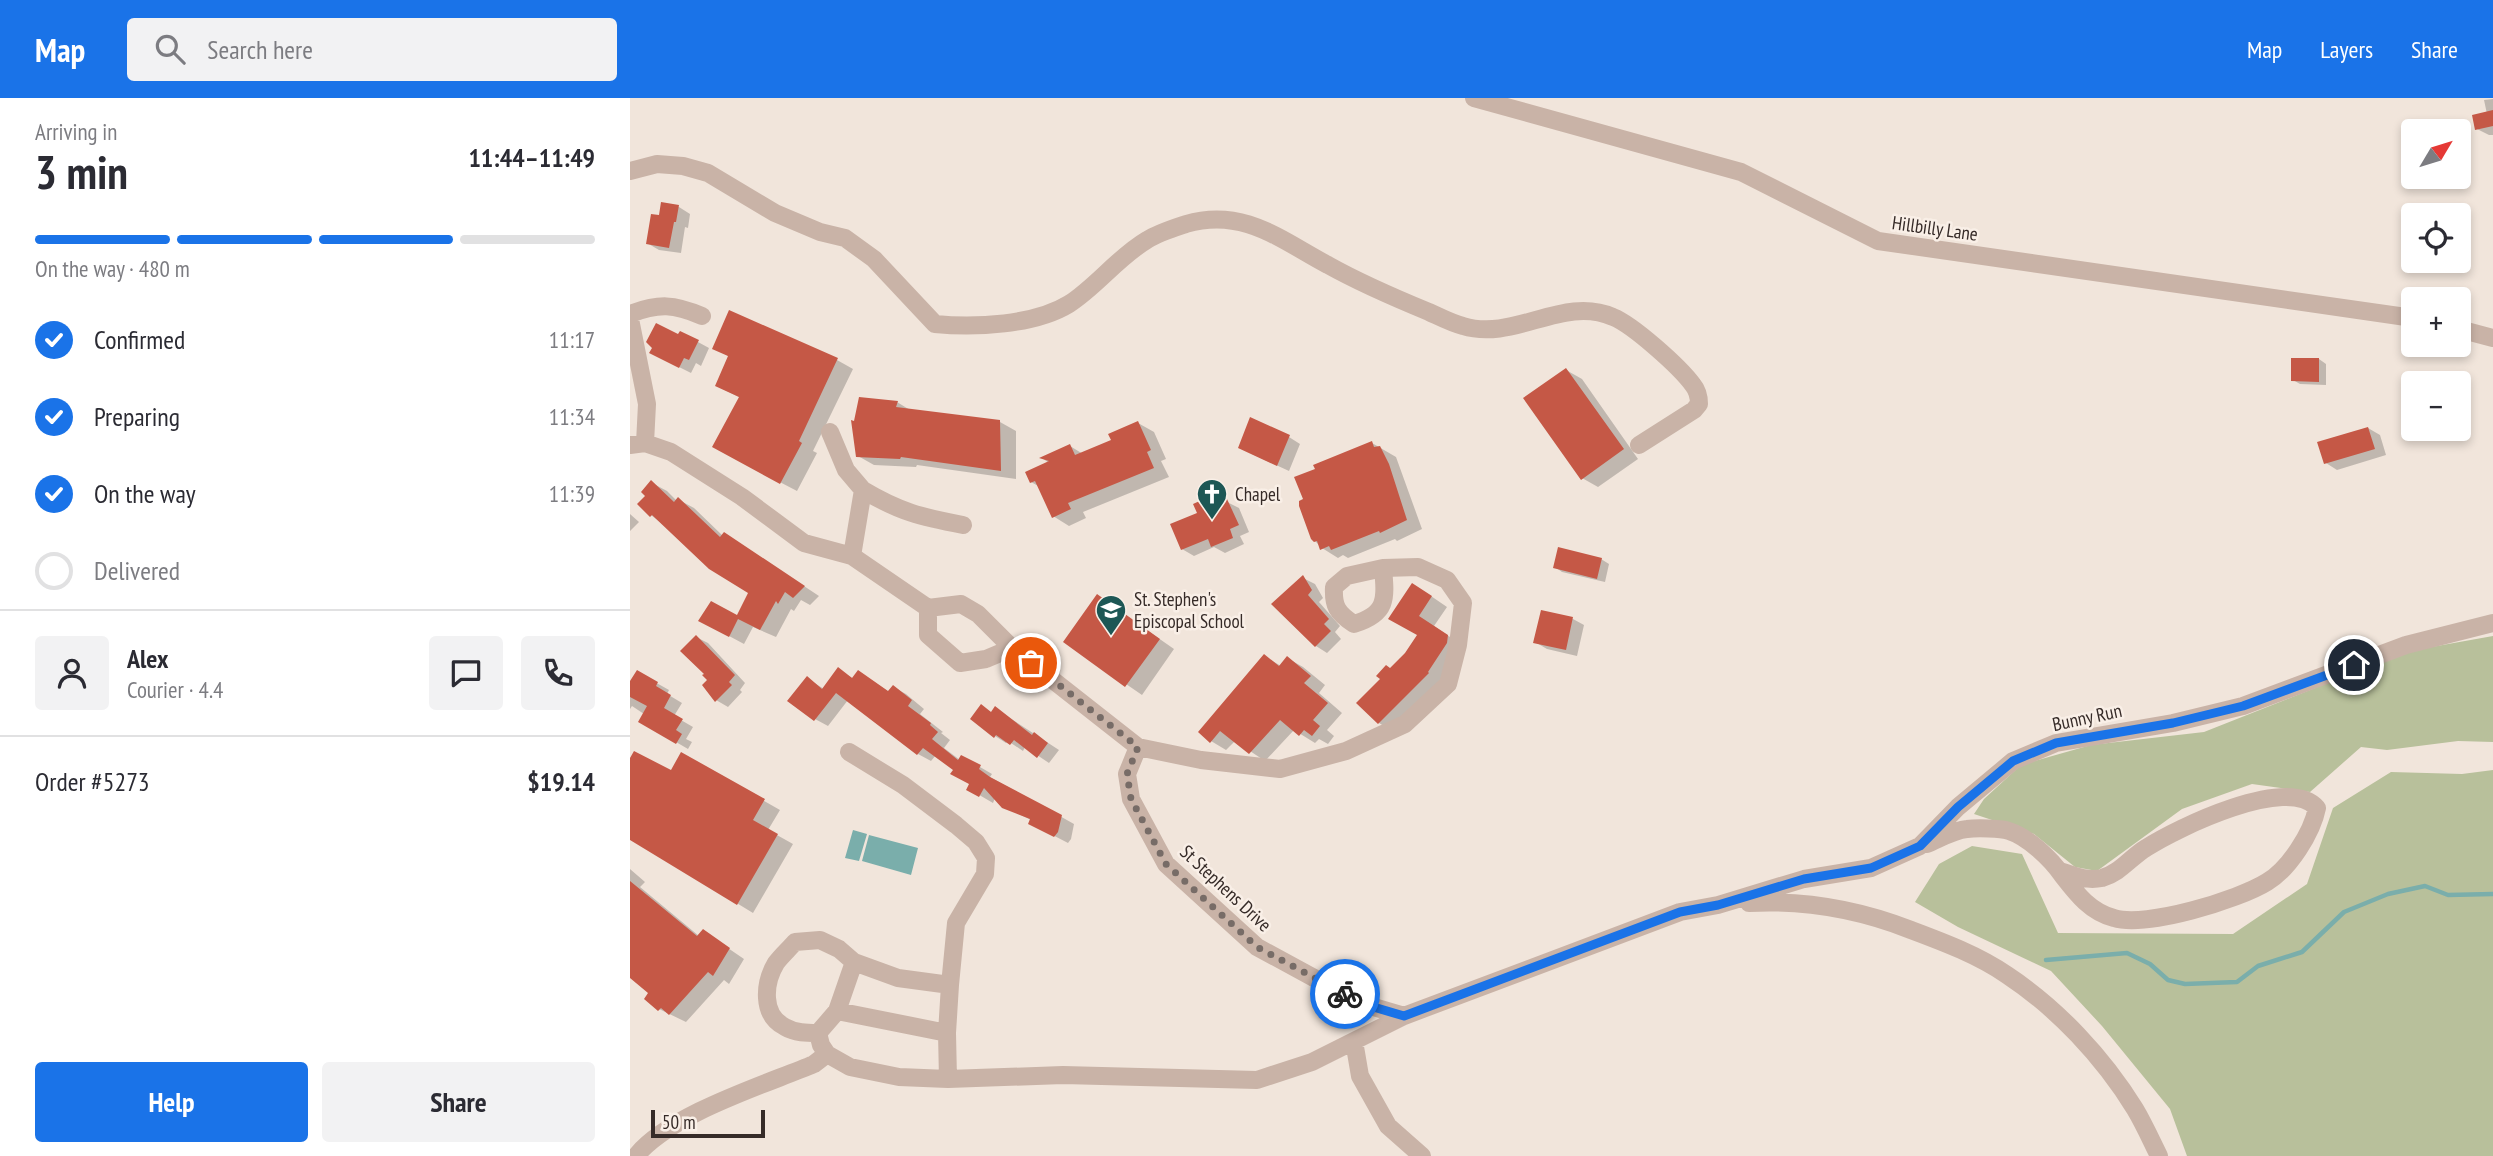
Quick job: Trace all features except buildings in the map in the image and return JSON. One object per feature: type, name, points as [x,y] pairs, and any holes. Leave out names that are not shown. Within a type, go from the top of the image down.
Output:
[{"type":"street","name":"Hillbilly Lane","points":[[1474,98],[1741,172],[1878,241],[2401,316]]},
{"type":"street","points":[[630,171],[657,164],[684,166],[708,173],[775,214],[820,232],[845,238],[874,259],[935,324],[957,326],[1040,317],[1069,303],[1147,240],[1187,224],[1216,219],[1245,222],[1279,236],[1328,265],[1465,327],[1496,329],[1532,323],[1559,312],[1589,311],[1612,316],[1639,333],[1692,384],[1699,396],[1699,404],[1694,410],[1639,445]]},
{"type":"street","points":[[702,316],[679,306],[650,306],[630,317],[647,404],[638,444],[671,452],[742,497],[804,543],[852,555],[928,608],[961,604],[978,614],[1012,648],[1138,747],[1201,760],[1280,769],[1346,751],[1405,724],[1448,684],[1458,645],[1463,603],[1447,580],[1418,566],[1383,568]]},
{"type":"street","points":[[2471,333],[2493,338]]},
{"type":"street","points":[[830,432],[846,470],[863,490],[915,516],[963,526]]},
{"type":"street","points":[[852,555],[863,490]]},
{"type":"street","points":[[928,608],[928,635],[960,663],[986,659],[1012,648]]},
{"type":"street","name":"Bunny Run","points":[[1718,905],[1804,879],[1871,868],[1920,846],[1958,807],[2013,761],[2056,743],[2173,723],[2243,706],[2406,645],[2493,623]]},
{"type":"street","name":"St Stephens Drive","points":[[1138,747],[1127,774],[1131,799],[1166,864],[1257,947],[1360,1003],[1404,1016]]},
{"type":"street","points":[[849,752],[903,785],[956,825],[976,842],[986,858],[985,874],[956,923],[947,1033],[948,1079]]},
{"type":"street","points":[[1920,846],[1966,829],[2009,831],[2039,850],[2060,871],[2077,894],[2096,911],[2116,919],[2144,919],[2182,912],[2238,896],[2270,881],[2295,854],[2314,821],[2317,808],[2312,803],[2283,797],[2244,802],[2146,848],[2120,870],[2104,877],[2086,880],[2060,871]]},
{"type":"street","points":[[818,1033],[827,1054],[849,1067],[899,1077],[948,1079],[1063,1075],[1257,1080],[1312,1062],[1404,1016],[1680,912],[1718,905],[1770,902],[1803,904],[1875,916],[1949,944],[2006,974],[2056,1015],[2095,1055],[2134,1109],[2159,1156]]},
{"type":"street","points":[[855,962],[837,1011],[818,1033],[803,1033],[783,1027],[768,1010],[767,986],[777,963],[795,942],[820,940],[839,949],[855,962],[898,978],[950,985]]},
{"type":"street","points":[[837,1011],[947,1033]]},
{"type":"street","points":[[1354,1041],[1360,1076],[1388,1126],[1422,1156]]},
{"type":"street","points":[[636,1156],[647,1142],[688,1116],[814,1064],[827,1054]]},
{"type":"green space","points":[[2493,636],[2493,742],[2458,741],[2387,750],[2361,747],[2310,792],[2252,784],[2182,809],[2097,871],[2075,867],[2034,834],[1974,814],[1984,799],[2021,765],[2091,745],[2204,732],[2409,651]]},
{"type":"green space","points":[[2493,770],[2493,1156],[2187,1156],[2170,1109],[2102,1026],[2051,971],[1958,927],[1915,902],[1939,864],[1972,846],[2022,854],[2058,933],[2233,934],[2307,884],[2333,808],[2391,772],[2462,774]]},
{"type":"water","points":[[853,830],[867,834],[859,861],[845,858]]},
{"type":"water","points":[[869,835],[918,848],[911,875],[862,861]]},
{"type":"waterway","points":[[2046,960],[2127,953],[2150,964],[2168,980],[2185,984],[2237,982],[2258,966],[2302,952],[2344,912],[2388,894],[2425,886],[2448,895],[2493,894]]},
{"type":"way so far","points":[[1031,663],[1138,747],[1127,774],[1131,799],[1166,864],[1257,947],[1345,994]]},
{"type":"place","name":"Chapel","points":[[1212,521]]},
{"type":"place","name":"St. Stephen's Episcopal School","points":[[1111,637]]},
{"type":"route","points":[[1345,994],[1360,1003],[1404,1016],[1680,912],[1718,905],[1804,879],[1871,868],[1920,846],[1958,807],[2013,761],[2056,743],[2173,723],[2243,706],[2354,665]]}]
